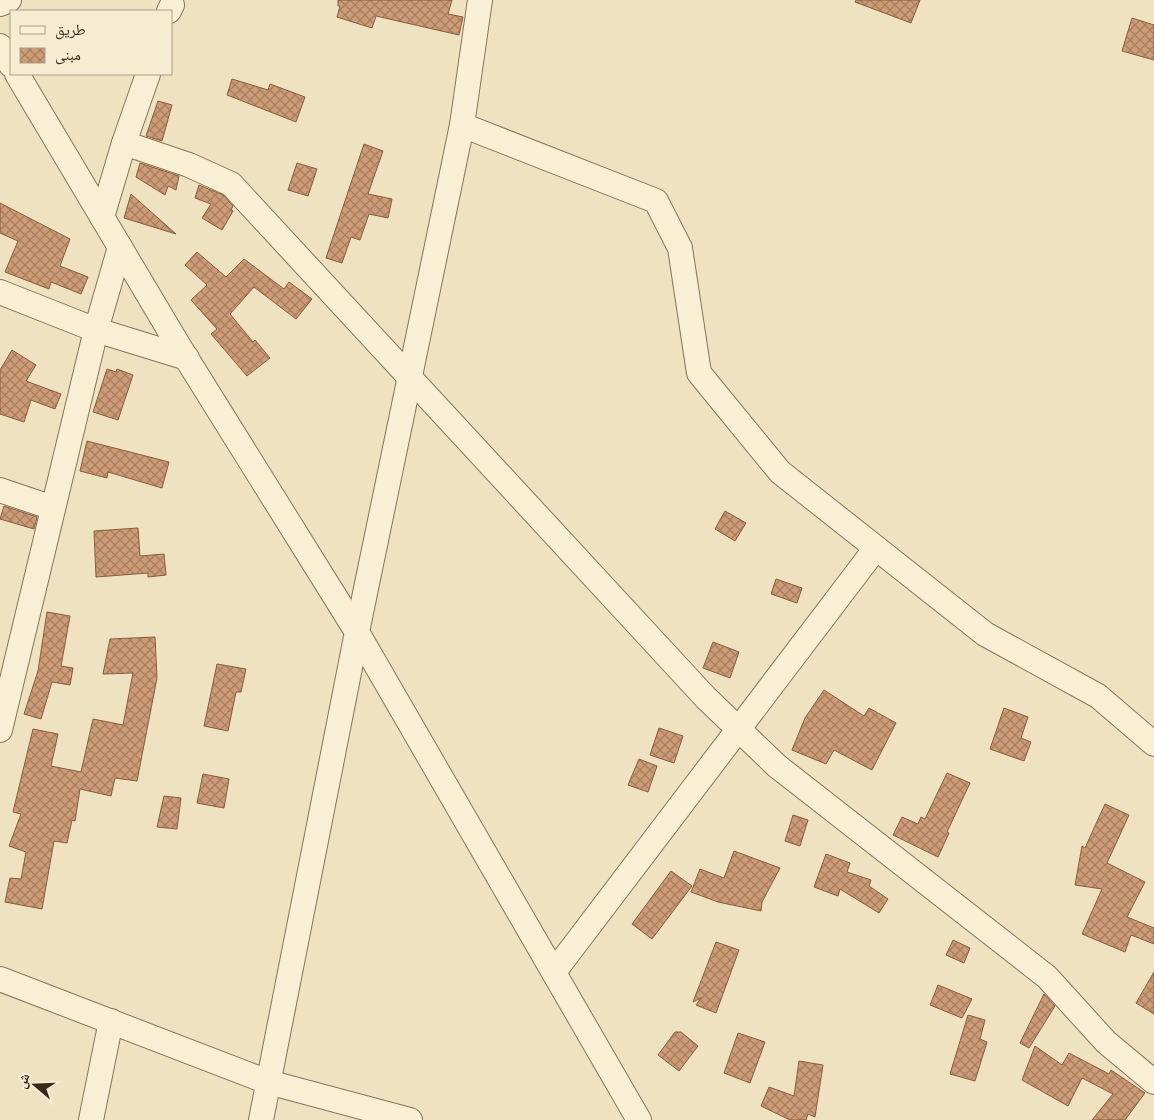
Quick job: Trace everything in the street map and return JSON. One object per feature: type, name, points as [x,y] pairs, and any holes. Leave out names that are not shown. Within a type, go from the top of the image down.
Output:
[{"type":"street","points":[[0,4],[9,0]]},
{"type":"street","points":[[261,1120],[356,632],[462,125],[480,0]]},
{"type":"street","points":[[0,46],[10,63]]},
{"type":"street","points":[[18,75],[187,358],[356,632],[639,1120]]},
{"type":"street","points":[[102,217],[124,143],[148,75]]},
{"type":"street","points":[[462,125],[656,201],[680,248],[699,373],[780,472],[985,634],[1098,696],[1154,744]]},
{"type":"street","points":[[124,143],[189,165],[230,184],[706,698],[776,766],[1047,977],[1106,1042],[1154,1082]]},
{"type":"street","points":[[0,730],[96,330],[120,247]]},
{"type":"street","points":[[0,292],[96,330],[187,358]]},
{"type":"street","points":[[0,490],[53,508]]},
{"type":"street","points":[[554,972],[876,548]]},
{"type":"street","points":[[0,978],[268,1082],[410,1120]]},
{"type":"street","points":[[91,1120],[111,1022]]},
{"type":"building","points":[[338,0],[452,0],[448,14],[463,17],[459,35],[376,16],[372,28],[337,17],[340,6],[338,6]]},
{"type":"building","points":[[856,0],[920,0],[911,23],[855,2]]},
{"type":"building","points":[[1132,18],[1154,25],[1154,60],[1122,51]]},
{"type":"building","points":[[232,79],[268,90],[270,84],[305,97],[296,122],[227,95]]},
{"type":"building","points":[[158,101],[172,105],[162,141],[146,136]]},
{"type":"building","points":[[364,144],[383,151],[368,194],[392,199],[388,218],[369,214],[360,240],[351,237],[342,263],[326,258]]},
{"type":"building","points":[[140,163],[179,176],[176,190],[168,186],[165,195],[136,177]]},
{"type":"building","points":[[297,163],[317,169],[308,196],[288,190]]},
{"type":"building","points":[[199,185],[223,195],[233,206],[231,210],[233,211],[222,230],[202,218],[211,204],[195,198]]},
{"type":"building","points":[[131,194],[176,234],[124,218]]},
{"type":"building","points":[[0,203],[70,239],[60,266],[88,277],[81,294],[51,282],[49,289],[5,272],[18,241],[0,233]]},
{"type":"building","points":[[197,252],[226,277],[244,259],[284,289],[289,282],[312,299],[296,319],[254,287],[230,314],[253,342],[255,340],[270,358],[247,376],[211,334],[217,329],[191,300],[207,285],[185,265]]},
{"type":"building","points":[[12,350],[36,365],[26,381],[61,394],[55,409],[31,400],[24,422],[0,414],[0,370]]},
{"type":"building","points":[[107,369],[116,372],[117,369],[133,375],[118,420],[93,412]]},
{"type":"building","points":[[87,441],[169,462],[162,488],[108,472],[107,478],[80,471]]},
{"type":"building","points":[[4,506],[37,517],[34,529],[0,519]]},
{"type":"building","points":[[725,511],[746,523],[735,541],[715,529]]},
{"type":"building","points":[[138,528],[140,556],[164,554],[166,575],[148,577],[148,573],[96,577],[94,531]]},
{"type":"building","points":[[776,579],[802,588],[797,603],[771,594]]},
{"type":"building","points":[[47,612],[70,616],[61,666],[73,668],[70,685],[52,682],[41,719],[24,714],[38,671]]},
{"type":"building","points":[[155,637],[157,678],[137,781],[115,778],[111,796],[80,789],[75,821],[72,820],[67,843],[54,841],[42,909],[5,902],[10,878],[21,879],[26,852],[9,846],[21,814],[13,812],[33,729],[58,734],[51,766],[81,772],[93,719],[123,725],[133,673],[103,674],[110,639]]},
{"type":"building","points":[[713,642],[739,652],[730,678],[703,668]]},
{"type":"building","points":[[217,664],[246,669],[241,692],[236,692],[228,731],[204,726]]},
{"type":"building","points":[[824,690],[864,716],[869,708],[896,723],[872,770],[834,750],[826,764],[792,750],[805,718]]},
{"type":"building","points":[[1004,708],[1028,717],[1021,738],[1031,742],[1024,761],[990,749]]},
{"type":"building","points":[[659,728],[683,736],[674,763],[650,755]]},
{"type":"building","points":[[639,759],[657,766],[648,792],[628,785]]},
{"type":"building","points":[[947,773],[970,783],[947,832],[949,833],[938,857],[893,835],[902,817],[918,824],[921,817],[925,819]]},
{"type":"building","points":[[203,774],[229,779],[224,808],[197,803]]},
{"type":"building","points":[[164,796],[181,798],[177,829],[157,827]]},
{"type":"building","points":[[1105,804],[1129,815],[1107,863],[1145,882],[1127,917],[1154,928],[1154,944],[1131,935],[1125,952],[1082,934],[1102,889],[1075,885],[1082,846],[1085,848]]},
{"type":"building","points":[[793,815],[808,820],[800,846],[785,841]]},
{"type":"building","points":[[734,851],[780,868],[762,902],[761,911],[718,902],[691,892],[700,869],[724,878]]},
{"type":"building","points":[[826,854],[850,863],[847,872],[871,880],[869,886],[888,899],[879,913],[840,889],[838,896],[814,887]]},
{"type":"building","points":[[671,871],[692,886],[652,939],[632,924]]},
{"type":"building","points":[[953,940],[970,948],[964,963],[946,955]]},
{"type":"building","points":[[716,942],[739,950],[716,1013],[696,1005],[701,998],[693,1002]]},
{"type":"building","points":[[1154,972],[1154,1014],[1136,1003]]},
{"type":"building","points":[[938,985],[972,999],[962,1018],[930,1005]]},
{"type":"building","points":[[1044,994],[1055,1006],[1029,1048],[1020,1043]]},
{"type":"building","points":[[968,1015],[985,1020],[980,1039],[987,1042],[975,1081],[950,1074]]},
{"type":"building","points":[[675,1032],[681,1032],[698,1046],[679,1071],[658,1055]]},
{"type":"building","points":[[738,1033],[765,1042],[750,1083],[724,1073]]},
{"type":"building","points":[[1035,1046],[1062,1065],[1069,1053],[1109,1074],[1111,1070],[1145,1093],[1125,1120],[1092,1120],[1113,1094],[1082,1078],[1068,1106],[1022,1080]]},
{"type":"building","points":[[799,1061],[823,1065],[815,1117],[808,1114],[806,1120],[790,1120],[761,1106],[769,1087],[794,1096]]}]
